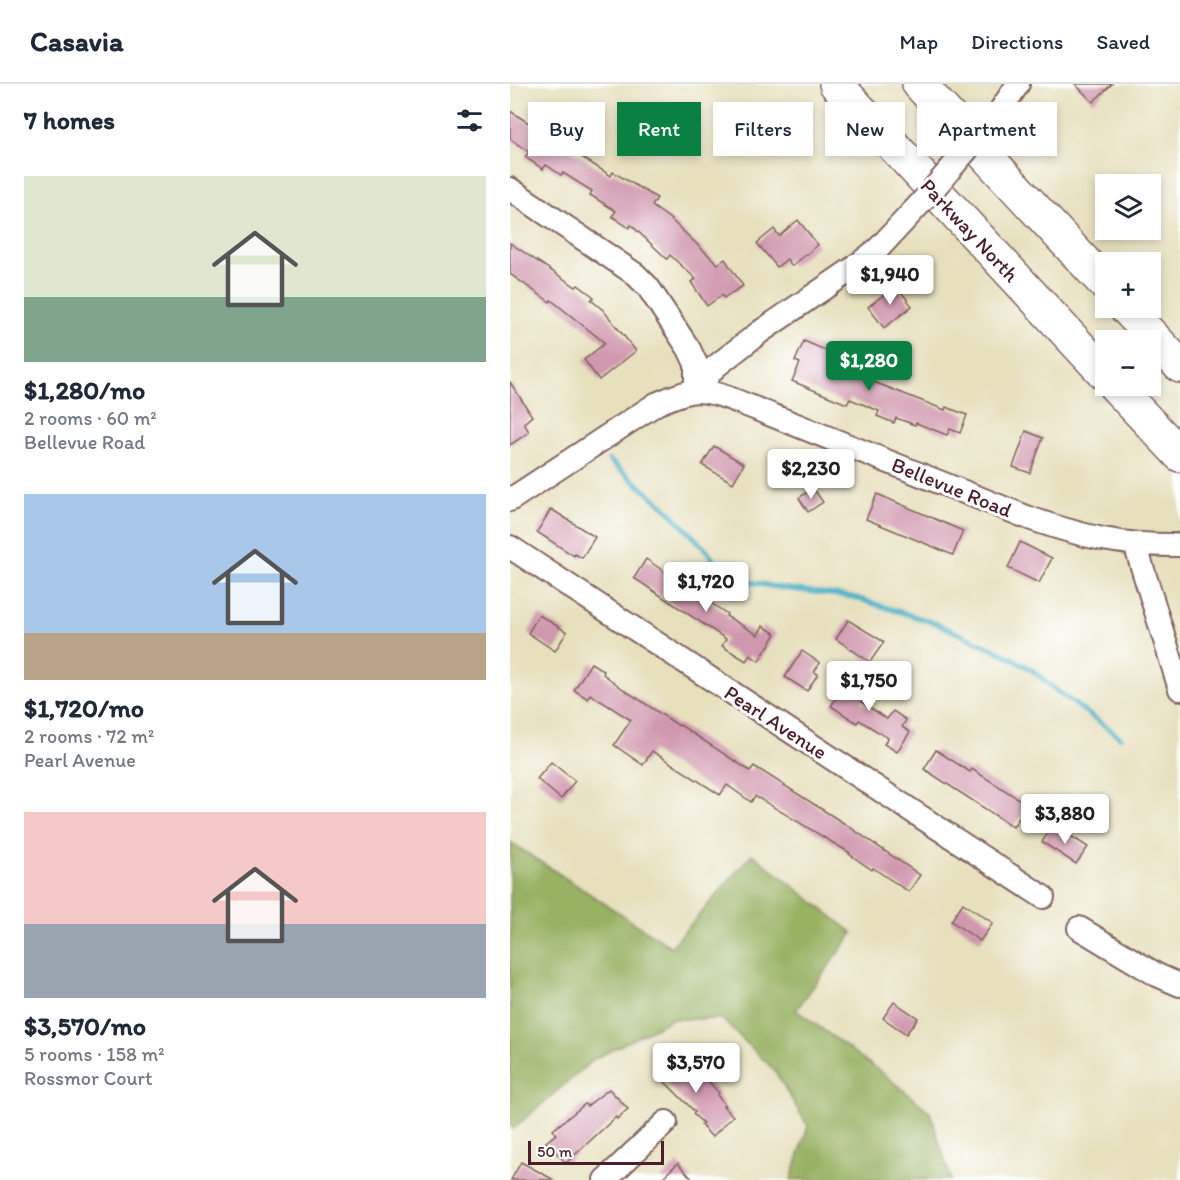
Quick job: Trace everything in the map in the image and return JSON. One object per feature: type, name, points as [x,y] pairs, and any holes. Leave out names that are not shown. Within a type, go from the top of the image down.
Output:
[{"type":"highway","name":"Parkway North","points":[[836,84],[1095,363]]},
{"type":"highway","points":[[919,84],[1095,273]]},
{"type":"highway","points":[[1135,318],[1180,366]]},
{"type":"highway","points":[[1124,396],[1180,455]]},
{"type":"street","points":[[696,391],[715,367],[760,332],[878,249],[1000,111],[1018,84]]},
{"type":"street","points":[[510,189],[635,274],[648,287],[695,359],[696,391]]},
{"type":"street","name":"Bellevue Road","points":[[510,500],[656,404],[677,395],[696,391],[720,396],[759,410],[1050,525],[1105,541],[1174,545]]},
{"type":"street","points":[[1135,544],[1180,689]]},
{"type":"street","name":"Pearl Avenue","points":[[510,547],[1043,897]]},
{"type":"street","points":[[1079,927],[1157,975],[1180,985]]},
{"type":"street","points":[[605,1180],[666,1122]]},
{"type":"green space","points":[[510,842],[671,947],[752,854],[853,933],[796,1010],[885,1075],[930,1112],[951,1180],[791,1180],[808,1126],[774,1070],[722,1019],[672,1019],[594,1059],[513,1129],[510,1126]]},
{"type":"building","points":[[1075,84],[1112,84],[1093,102]]},
{"type":"building","points":[[510,111],[528,123],[528,151],[510,139]]},
{"type":"building","points":[[528,153],[528,156],[580,156],[611,176],[613,172],[657,198],[652,206],[669,218],[718,264],[725,259],[743,286],[724,298],[722,295],[707,306],[691,282],[696,279],[670,255],[667,259],[631,225],[629,228],[612,216],[616,211],[590,195],[592,191],[563,173],[561,175],[546,165],[543,169],[525,157]]},
{"type":"building","points":[[798,220],[818,245],[792,266],[787,259],[777,267],[757,243],[774,229],[779,236]]},
{"type":"building","points":[[510,243],[594,297],[591,300],[603,310],[636,351],[599,380],[584,360],[605,343],[551,300],[550,302],[510,274]]},
{"type":"building","points":[[896,285],[912,306],[884,328],[868,307]]},
{"type":"building","points":[[804,341],[832,353],[831,357],[859,369],[856,375],[945,410],[946,407],[967,415],[960,433],[950,429],[947,435],[896,418],[894,423],[877,416],[879,411],[850,399],[847,404],[792,381],[800,363],[795,361]]},
{"type":"building","points":[[510,382],[532,416],[524,423],[529,432],[510,445]]},
{"type":"building","points":[[1026,431],[1043,438],[1030,473],[1013,467]]},
{"type":"building","points":[[714,446],[744,464],[733,483],[702,465]]},
{"type":"building","points":[[813,488],[823,502],[808,512],[799,498]]},
{"type":"building","points":[[877,494],[963,531],[953,555],[866,519]]},
{"type":"building","points":[[551,509],[595,537],[582,558],[575,554],[574,556],[537,532]]},
{"type":"building","points":[[1020,542],[1052,558],[1039,583],[1008,568]]},
{"type":"building","points":[[646,559],[727,614],[726,616],[758,635],[763,626],[776,634],[759,661],[750,655],[746,661],[722,646],[726,639],[634,578]]},
{"type":"building","points":[[539,615],[567,632],[555,651],[528,633]]},
{"type":"building","points":[[848,620],[884,642],[870,662],[836,639]]},
{"type":"building","points":[[802,651],[820,663],[814,672],[818,674],[807,691],[785,677]]},
{"type":"building","points":[[591,663],[604,671],[603,674],[623,689],[679,726],[750,771],[754,766],[920,875],[909,892],[873,868],[872,870],[850,853],[755,796],[751,802],[727,785],[720,795],[652,751],[643,765],[614,745],[631,720],[590,694],[588,699],[574,690]]},
{"type":"building","points":[[856,668],[869,676],[860,690],[866,694],[861,702],[887,719],[893,711],[906,720],[902,727],[910,732],[897,752],[884,744],[888,738],[859,720],[857,723],[831,706]]},
{"type":"building","points":[[936,750],[970,772],[972,769],[1028,805],[1013,827],[924,769]]},
{"type":"building","points":[[551,762],[575,781],[561,799],[537,779]]},
{"type":"building","points":[[1053,825],[1088,847],[1076,864],[1042,842]]},
{"type":"building","points":[[963,903],[993,923],[980,941],[951,921]]},
{"type":"building","points":[[894,1002],[918,1018],[906,1034],[883,1018]]},
{"type":"building","points":[[677,1055],[687,1065],[690,1062],[719,1093],[717,1095],[725,1105],[723,1106],[733,1116],[712,1137],[701,1125],[703,1123],[693,1114],[695,1112],[657,1074]]},
{"type":"building","points":[[609,1089],[628,1109],[617,1119],[616,1117],[566,1163],[546,1142],[556,1134],[553,1130],[585,1104],[587,1106]]},
{"type":"building","points":[[521,1162],[554,1180],[511,1180]]},
{"type":"building","points":[[678,1163],[693,1180],[660,1180]]},
{"type":"waterway","points":[[609,460],[666,508],[708,552],[718,567],[739,580],[853,597],[935,623],[1006,655],[1032,670],[1120,737]]}]
